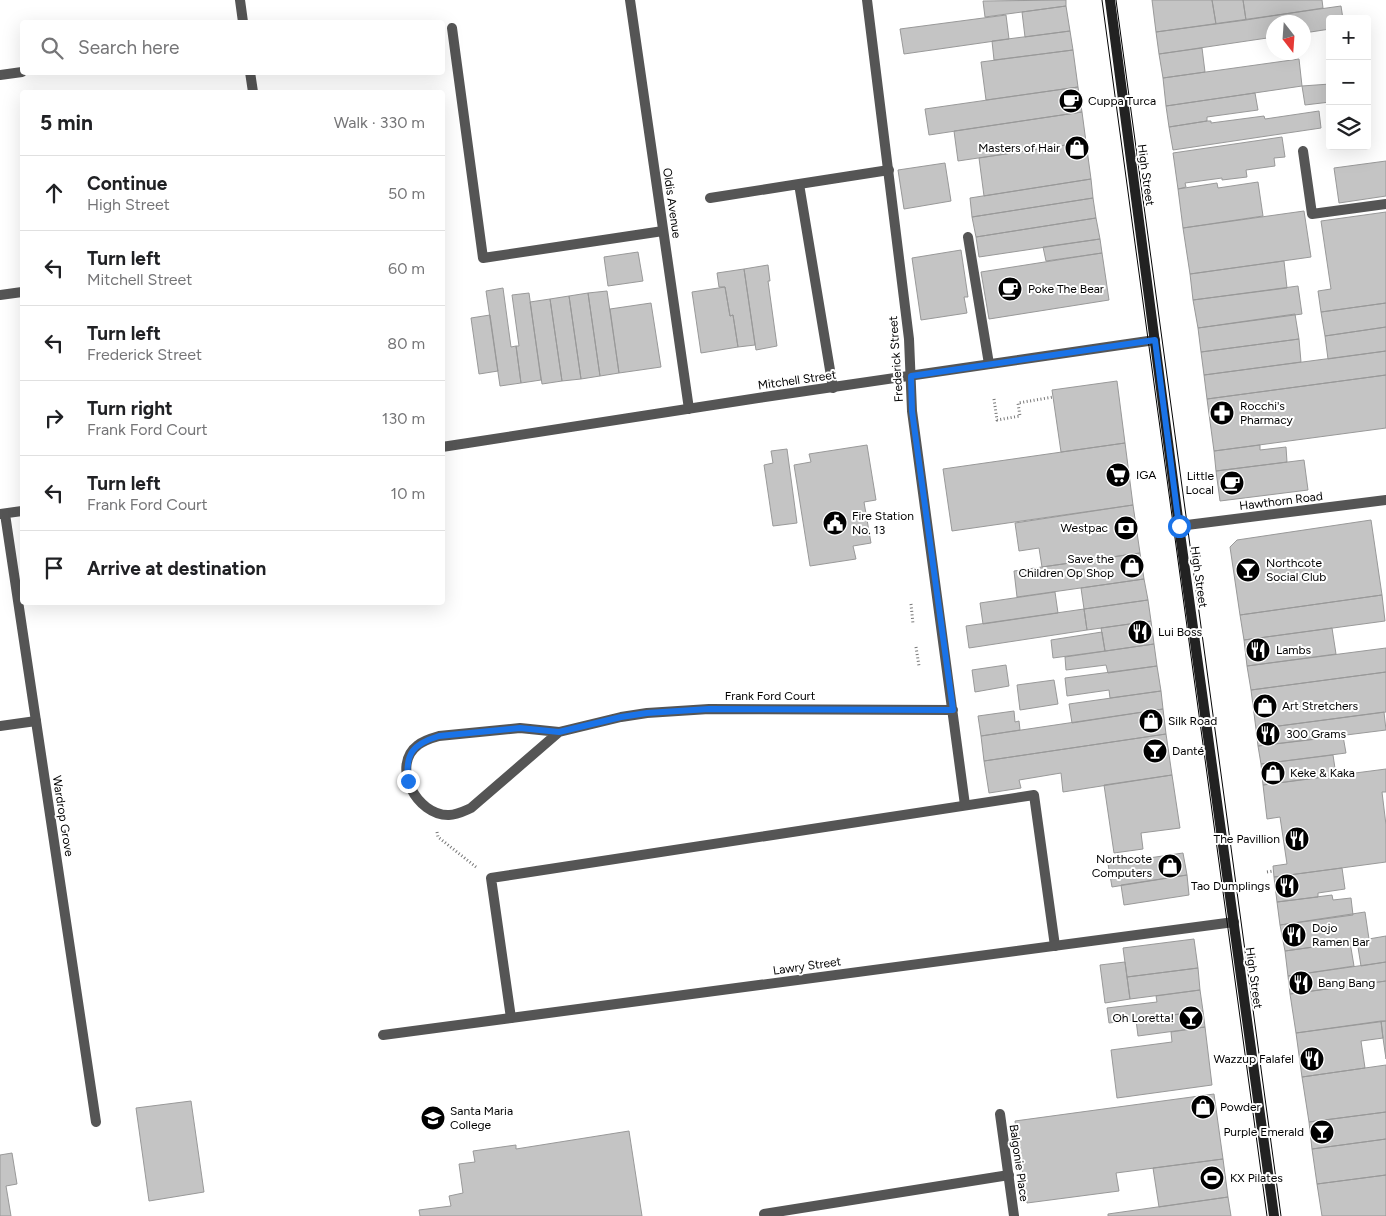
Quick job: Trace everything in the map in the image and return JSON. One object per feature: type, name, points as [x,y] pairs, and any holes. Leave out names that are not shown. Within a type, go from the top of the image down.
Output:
[{"type":"main road","name":"High Street","points":[[1110,0],[1179,526],[1274,1216]]},
{"type":"street","points":[[240,0],[243,20]]},
{"type":"street","name":"Oldis Avenue","points":[[630,0],[689,409]]},
{"type":"street","name":"Frederick Street","points":[[866,0],[909,338],[912,411],[965,806]]},
{"type":"street","points":[[452,28],[483,258],[663,231]]},
{"type":"street","points":[[0,75],[20,72]]},
{"type":"street","points":[[250,75],[253,90]]},
{"type":"street","points":[[1303,151],[1312,214],[1386,204]]},
{"type":"street","points":[[710,198],[889,170]]},
{"type":"street","points":[[799,184],[833,388]]},
{"type":"street","points":[[968,237],[989,364]]},
{"type":"street","points":[[0,295],[20,292]]},
{"type":"street","name":"Mitchell Street","points":[[445,447],[1155,340]]},
{"type":"street","name":"Hawthorn Road","points":[[1179,526],[1386,500]]},
{"type":"street","points":[[3,514],[20,511]]},
{"type":"street","name":"Wardrop Grove","points":[[3,514],[96,1122]]},
{"type":"street","name":"Frank Ford Court","points":[[559,732],[471,808],[461,813],[448,815],[434,812],[423,805],[413,794],[408,781],[407,768],[410,755],[417,745],[439,736],[520,728],[559,732],[621,717],[676,710],[953,710]]},
{"type":"street","points":[[0,726],[36,721]]},
{"type":"street","points":[[511,1018],[490,878],[1034,796],[1055,946]]},
{"type":"street","name":"Lawry Street","points":[[383,1035],[1234,922]]},
{"type":"street","name":"Balgonie Place","points":[[1000,1114],[1014,1216]]},
{"type":"street","points":[[764,1214],[1009,1175]]},
{"type":"path","points":[[994,399],[997,420],[1020,416],[1018,403],[1053,397]]},
{"type":"path","points":[[911,604],[913,624]]},
{"type":"path","points":[[916,647],[919,666]]},
{"type":"path","points":[[434,812],[438,837],[490,878]]},
{"type":"path","points":[[1267,872],[1273,871]]},
{"type":"building","points":[[1066,0],[1066,6],[985,17],[983,1]]},
{"type":"building","points":[[1152,0],[1212,0],[1216,24],[1156,32]]},
{"type":"building","points":[[1212,0],[1243,0],[1246,20],[1216,24]]},
{"type":"building","points":[[1243,0],[1322,0],[1323,8],[1266,15],[1266,17],[1246,20]]},
{"type":"building","points":[[1066,6],[1070,31],[1025,37],[1022,12]]},
{"type":"building","points":[[1341,6],[1342,15],[1326,15],[1326,30],[1311,32],[1311,15],[1277,15]]},
{"type":"building","points":[[1006,15],[1009,39],[904,54],[900,29]]},
{"type":"building","points":[[1266,17],[1266,38],[1159,54],[1156,32]]},
{"type":"building","points":[[1070,31],[1073,50],[994,60],[992,41]]},
{"type":"building","points":[[1202,48],[1205,72],[1163,78],[1159,54]]},
{"type":"building","points":[[1073,50],[1078,87],[986,100],[981,62]]},
{"type":"building","points":[[1299,60],[1302,86],[1166,106],[1163,78]]},
{"type":"building","points":[[1326,84],[1326,102],[1305,105],[1302,86]]},
{"type":"building","points":[[1078,87],[1082,112],[929,135],[925,109]]},
{"type":"building","points":[[1255,93],[1258,110],[1207,117],[1207,121],[1169,127],[1166,106]]},
{"type":"building","points":[[1319,111],[1321,128],[1173,150],[1169,127],[1207,121],[1211,121],[1211,123],[1264,116],[1265,119]]},
{"type":"building","points":[[1082,112],[1086,142],[958,161],[954,131]]},
{"type":"building","points":[[1282,137],[1285,157],[1274,158],[1275,166],[1246,170],[1247,177],[1185,183],[1186,187],[1178,189],[1173,153]]},
{"type":"building","points":[[1086,142],[1091,179],[984,196],[979,158]]},
{"type":"building","points":[[1386,161],[1386,196],[1339,203],[1334,168]]},
{"type":"building","points":[[945,163],[951,201],[904,209],[898,170]]},
{"type":"building","points":[[1091,179],[1093,198],[972,217],[970,198]]},
{"type":"building","points":[[1258,182],[1263,216],[1183,228],[1178,189],[1217,183],[1218,188]]},
{"type":"building","points":[[1093,198],[1096,218],[976,237],[972,217]]},
{"type":"building","points":[[1304,211],[1311,257],[1190,274],[1183,228]]},
{"type":"building","points":[[1386,212],[1386,303],[1321,312],[1318,291],[1331,289],[1321,221]]},
{"type":"building","points":[[1096,218],[1100,239],[979,257],[976,237]]},
{"type":"building","points":[[1100,239],[1102,253],[1046,261],[1043,247]]},
{"type":"building","points":[[961,250],[968,297],[964,297],[967,313],[921,320],[912,258]]},
{"type":"building","points":[[638,252],[643,281],[608,286],[604,257]]},
{"type":"building","points":[[1102,253],[1109,300],[989,319],[981,272]]},
{"type":"building","points":[[1284,261],[1287,288],[1193,300],[1190,274]]},
{"type":"building","points":[[768,265],[770,281],[768,281],[777,346],[756,350],[744,269]]},
{"type":"building","points":[[744,269],[755,345],[738,347],[733,315],[730,316],[725,287],[719,287],[717,273]]},
{"type":"building","points":[[1298,286],[1302,314],[1198,328],[1193,300]]},
{"type":"building","points":[[725,287],[730,316],[733,315],[738,347],[701,353],[692,292]]},
{"type":"building","points":[[503,288],[511,347],[516,346],[521,383],[500,386],[486,291]]},
{"type":"building","points":[[607,291],[619,373],[600,376],[588,293]]},
{"type":"building","points":[[529,293],[541,380],[521,383],[516,346],[519,346],[512,295]]},
{"type":"building","points":[[588,293],[600,376],[581,379],[569,296]]},
{"type":"building","points":[[569,296],[581,379],[562,381],[550,299]]},
{"type":"building","points":[[550,299],[562,381],[542,384],[530,302]]},
{"type":"building","points":[[651,303],[661,367],[619,373],[610,309]]},
{"type":"building","points":[[1386,303],[1386,327],[1325,336],[1321,312]]},
{"type":"building","points":[[1295,314],[1299,339],[1201,352],[1198,328]]},
{"type":"building","points":[[490,315],[498,371],[479,374],[471,318]]},
{"type":"building","points":[[1386,327],[1386,351],[1328,359],[1325,336]]},
{"type":"building","points":[[1299,339],[1301,362],[1204,375],[1201,352]]},
{"type":"building","points":[[1386,351],[1386,375],[1207,399],[1204,375]]},
{"type":"building","points":[[1386,375],[1386,428],[1214,451],[1207,399]]},
{"type":"building","points":[[1117,381],[1125,443],[1061,452],[1052,390]]},
{"type":"building","points":[[1125,443],[1133,505],[952,531],[943,469]]},
{"type":"building","name":"Fire Station No. 13","points":[[867,445],[876,500],[864,502],[871,543],[853,546],[856,559],[810,566],[794,465],[811,462],[809,454]]},
{"type":"building","points":[[1260,445],[1260,450],[1286,447],[1287,462],[1216,471],[1214,451]]},
{"type":"building","points":[[787,449],[797,523],[773,526],[764,465],[773,463],[771,451]]},
{"type":"building","points":[[1304,460],[1308,490],[1220,501],[1216,471]]},
{"type":"building","points":[[1133,505],[1140,553],[1042,567],[1039,548],[1019,551],[1015,523]]},
{"type":"building","points":[[1371,520],[1382,595],[1240,615],[1230,547],[1237,540]]},
{"type":"building","points":[[1140,553],[1144,579],[1017,597],[1014,571]]},
{"type":"building","points":[[1144,579],[1148,600],[1084,609],[1081,588]]},
{"type":"building","points":[[1055,592],[1058,613],[983,624],[980,603]]},
{"type":"building","points":[[1382,595],[1385,621],[1244,640],[1240,615]]},
{"type":"building","points":[[1148,600],[1151,621],[1087,630],[1084,609]]},
{"type":"building","points":[[1084,609],[1087,630],[969,648],[966,626]]},
{"type":"building","points":[[1151,621],[1154,644],[1105,651],[1101,628]]},
{"type":"building","points":[[1332,628],[1336,654],[1247,666],[1244,640]]},
{"type":"building","points":[[1102,632],[1105,651],[1053,658],[1051,640]]},
{"type":"building","points":[[1154,644],[1157,666],[1108,673],[1106,665],[1066,670],[1065,657]]},
{"type":"building","points":[[1386,648],[1386,672],[1251,690],[1247,666]]},
{"type":"building","points":[[1006,665],[1009,686],[975,692],[972,670]]},
{"type":"building","points":[[1157,666],[1161,691],[1110,698],[1109,690],[1067,696],[1065,678]]},
{"type":"building","points":[[1386,672],[1386,712],[1256,729],[1251,690]]},
{"type":"building","points":[[1054,680],[1058,704],[1020,710],[1017,685]]},
{"type":"building","points":[[1161,691],[1163,709],[1072,723],[1069,704]]},
{"type":"building","points":[[1163,709],[1166,734],[984,761],[981,736]]},
{"type":"building","points":[[1014,711],[1015,722],[1019,721],[1020,730],[981,736],[978,716]]},
{"type":"building","points":[[1384,712],[1386,730],[1258,746],[1256,729]]},
{"type":"building","points":[[1166,734],[1172,775],[1063,792],[1061,773],[1019,780],[1021,788],[989,793],[984,761]]},
{"type":"building","points":[[1343,736],[1346,753],[1261,764],[1258,746]]},
{"type":"building","points":[[1333,755],[1336,775],[1263,785],[1261,764]]},
{"type":"building","points":[[1386,769],[1386,792],[1382,792],[1386,825],[1386,862],[1274,877],[1273,866],[1287,864],[1280,817],[1267,819],[1263,785]]},
{"type":"building","points":[[1172,775],[1180,828],[1141,833],[1143,849],[1114,853],[1104,785]]},
{"type":"building","points":[[1183,853],[1187,875],[1112,887],[1108,864]]},
{"type":"building","points":[[1342,868],[1345,889],[1318,893],[1318,897],[1277,902],[1274,877]]},
{"type":"building","points":[[1187,875],[1189,895],[1124,905],[1121,885]]},
{"type":"building","points":[[1332,895],[1333,900],[1351,898],[1353,915],[1280,925],[1277,902]]},
{"type":"building","points":[[1365,912],[1369,939],[1285,951],[1280,925]]},
{"type":"building","points":[[1386,936],[1386,962],[1361,966],[1357,941]]},
{"type":"building","points":[[1194,939],[1198,968],[1127,977],[1123,948]]},
{"type":"building","points":[[1350,942],[1354,966],[1288,976],[1285,951]]},
{"type":"building","points":[[1125,962],[1130,999],[1105,1003],[1100,965]]},
{"type":"building","points":[[1386,962],[1386,981],[1290,994],[1288,976]]},
{"type":"building","points":[[1198,968],[1200,990],[1130,999],[1127,977]]},
{"type":"building","points":[[1386,981],[1386,1021],[1296,1033],[1290,994]]},
{"type":"building","points":[[1200,990],[1203,1011],[1109,1023],[1107,1008],[1157,1002],[1156,996]]},
{"type":"building","points":[[1203,1011],[1205,1027],[1138,1036],[1136,1020]]},
{"type":"building","points":[[1381,1021],[1383,1038],[1361,1041],[1365,1068],[1302,1077],[1296,1033]]},
{"type":"building","points":[[1381,1021],[1386,1021],[1386,1059],[1383,1038]]},
{"type":"building","points":[[1205,1027],[1212,1085],[1117,1098],[1111,1050],[1172,1042],[1171,1032]]},
{"type":"building","points":[[1386,1065],[1386,1112],[1309,1122],[1302,1077]]},
{"type":"building","points":[[1214,1094],[1223,1159],[1116,1173],[1119,1191],[1027,1203],[1015,1121]]},
{"type":"building","points":[[191,1101],[204,1192],[149,1201],[136,1108]]},
{"type":"building","points":[[1386,1112],[1386,1139],[1312,1149],[1309,1122]]},
{"type":"building","points":[[629,1131],[642,1216],[420,1216],[419,1210],[451,1206],[449,1196],[463,1193],[459,1164],[475,1162],[473,1151],[516,1145],[516,1149]]},
{"type":"building","points":[[1386,1139],[1386,1175],[1317,1184],[1312,1149]]},
{"type":"building","points":[[12,1153],[17,1184],[6,1186],[11,1216],[0,1216],[0,1155]]},
{"type":"building","points":[[1223,1159],[1228,1197],[1159,1207],[1153,1168]]},
{"type":"building","points":[[1386,1175],[1386,1216],[1322,1216],[1317,1184]]},
{"type":"building","points":[[1228,1197],[1231,1216],[1108,1216],[1108,1214]]},
{"type":"tram line","points":[[1102,0],[1267,1216]]},
{"type":"tram line","points":[[1116,0],[1281,1216]]},
{"type":"place","name":"Cuppa Turca","points":[[1071,101]]},
{"type":"place","name":"Masters of Hair","points":[[1077,148]]},
{"type":"place","name":"Poke The Bear","points":[[1010,289]]},
{"type":"place","name":"Rocchi's Pharmacy","points":[[1222,413]]},
{"type":"place","name":"IGA","points":[[1118,475]]},
{"type":"place","name":"Little Local","points":[[1232,483]]},
{"type":"place","name":"Fire Station No. 13","points":[[835,523]]},
{"type":"place","name":"Westpac","points":[[1126,528]]},
{"type":"place","name":"Save the Children Op Shop","points":[[1132,566]]},
{"type":"place","name":"Northcote Social Club","points":[[1248,570]]},
{"type":"place","name":"Lui Boss","points":[[1140,632]]},
{"type":"place","name":"Lambs","points":[[1258,650]]},
{"type":"place","name":"Art Stretchers","points":[[1265,706]]},
{"type":"place","name":"Silk Road","points":[[1151,721]]},
{"type":"place","name":"300 Grams","points":[[1268,734]]},
{"type":"place","name":"Danté","points":[[1155,751]]},
{"type":"place","name":"Keke & Kaka","points":[[1273,773]]},
{"type":"place","name":"The Pavillion","points":[[1297,839]]},
{"type":"place","name":"Northcote Computers","points":[[1170,866]]},
{"type":"place","name":"Tao Dumplings","points":[[1287,886]]},
{"type":"place","name":"Dojo Ramen Bar","points":[[1294,935]]},
{"type":"place","name":"Bang Bang","points":[[1301,983]]},
{"type":"place","name":"Oh Loretta!","points":[[1191,1018]]},
{"type":"place","name":"Wazzup Falafel","points":[[1312,1059]]},
{"type":"place","name":"Powder","points":[[1203,1107]]},
{"type":"place","name":"Santa Maria College","points":[[433,1118]]},
{"type":"place","name":"Purple Emerald","points":[[1322,1132]]},
{"type":"place","name":"KX Pilates","points":[[1212,1178]]},
{"type":"route","points":[[408,781],[407,768],[410,755],[417,745],[439,736],[520,728],[559,732],[621,717],[676,710],[921,708],[953,710],[912,411],[911,376],[1155,340],[1179,526]]}]
